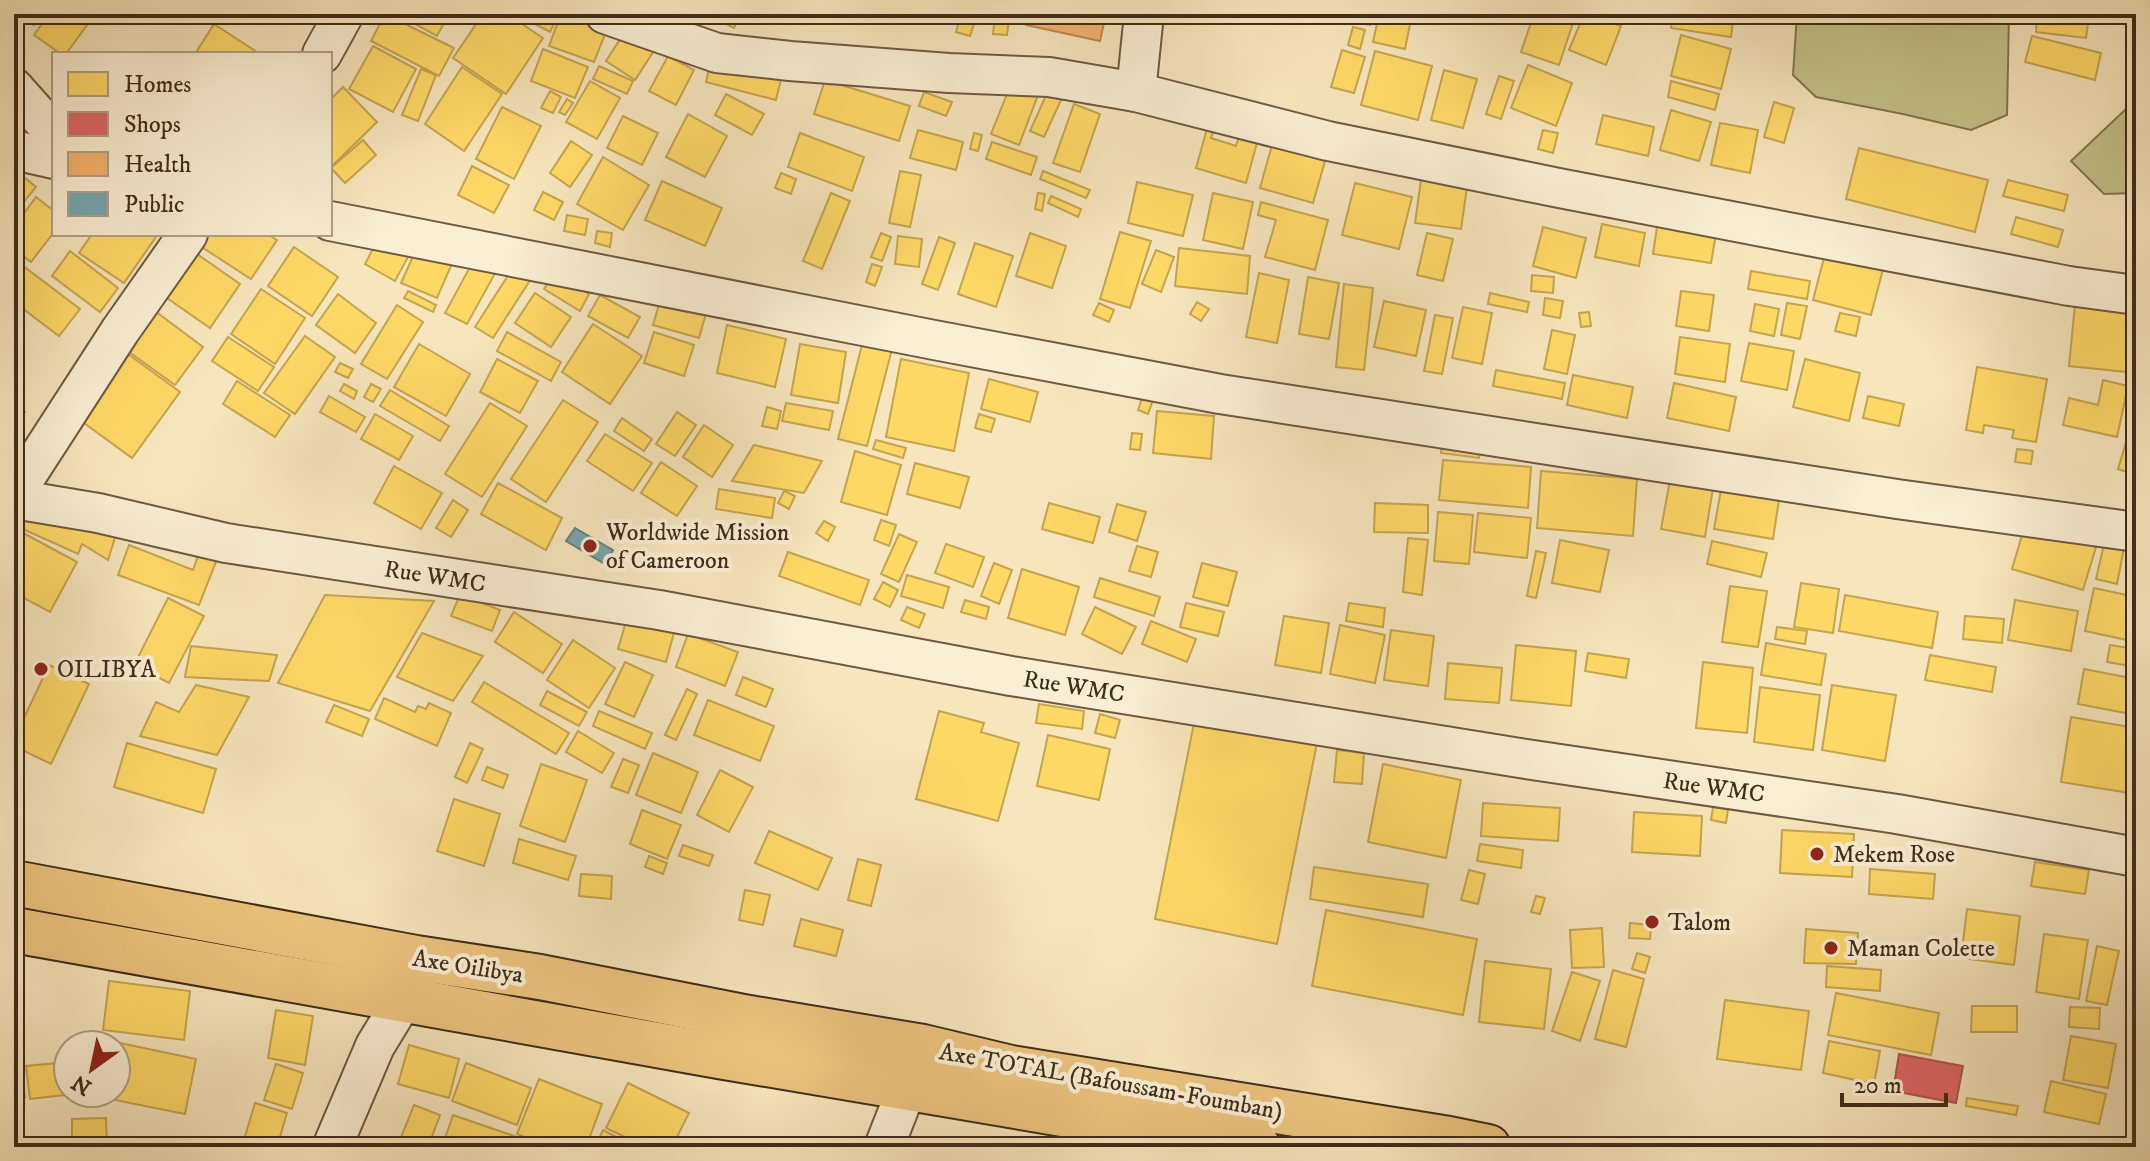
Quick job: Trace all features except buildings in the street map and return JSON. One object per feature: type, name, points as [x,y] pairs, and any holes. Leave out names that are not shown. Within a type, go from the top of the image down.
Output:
[{"type":"highway","name":"Axe Oilibya","points":[[14,883],[416,958],[540,977],[749,1018],[923,1047]]},
{"type":"highway","points":[[32,933],[60,891]]},
{"type":"highway","name":"Axe Oilibya","points":[[32,933],[907,1088]]},
{"type":"highway","name":"Axe TOTAL (Bafoussam-Foumban)","points":[[923,1047],[1011,1068],[1488,1147]]},
{"type":"highway","name":"Axe TOTAL (Bafoussam-Foumban)","points":[[907,1088],[1258,1147]]},
{"type":"street","points":[[323,52],[344,14]]},
{"type":"street","points":[[605,14],[717,53],[949,73],[1049,77],[1136,92],[1328,141],[1559,188],[2069,286],[2136,295]]},
{"type":"street","points":[[1136,92],[1144,14]]},
{"type":"street","points":[[14,88],[52,131]]},
{"type":"street","points":[[14,150],[52,159]]},
{"type":"street","points":[[332,221],[1220,394],[1897,499],[2136,532]]},
{"type":"street","points":[[14,497],[120,331],[187,236]]},
{"type":"street","name":"Rue WMC","points":[[14,497],[226,543],[659,610],[1011,676],[1526,759],[1897,814],[2136,857]]},
{"type":"street","points":[[332,1147],[375,1046],[403,1000],[416,958]]},
{"type":"street","points":[[884,1147],[923,1047]]},
{"type":"shaded area","points":[[1797,14],[2009,14],[2007,115],[1971,130],[1816,97],[1793,75]]},
{"type":"shaded area","points":[[2136,90],[2136,193],[2104,194],[2071,161],[2125,110]]},
{"type":"place","name":"Worldwide Mission of Cameroon","points":[[590,546]]},
{"type":"place","name":"OILIBYA","points":[[41,669]]},
{"type":"place","name":"Mekem Rose","points":[[1817,854]]},
{"type":"place","name":"Talom","points":[[1652,922]]},
{"type":"place","name":"Maman Colette","points":[[1831,948]]}]
